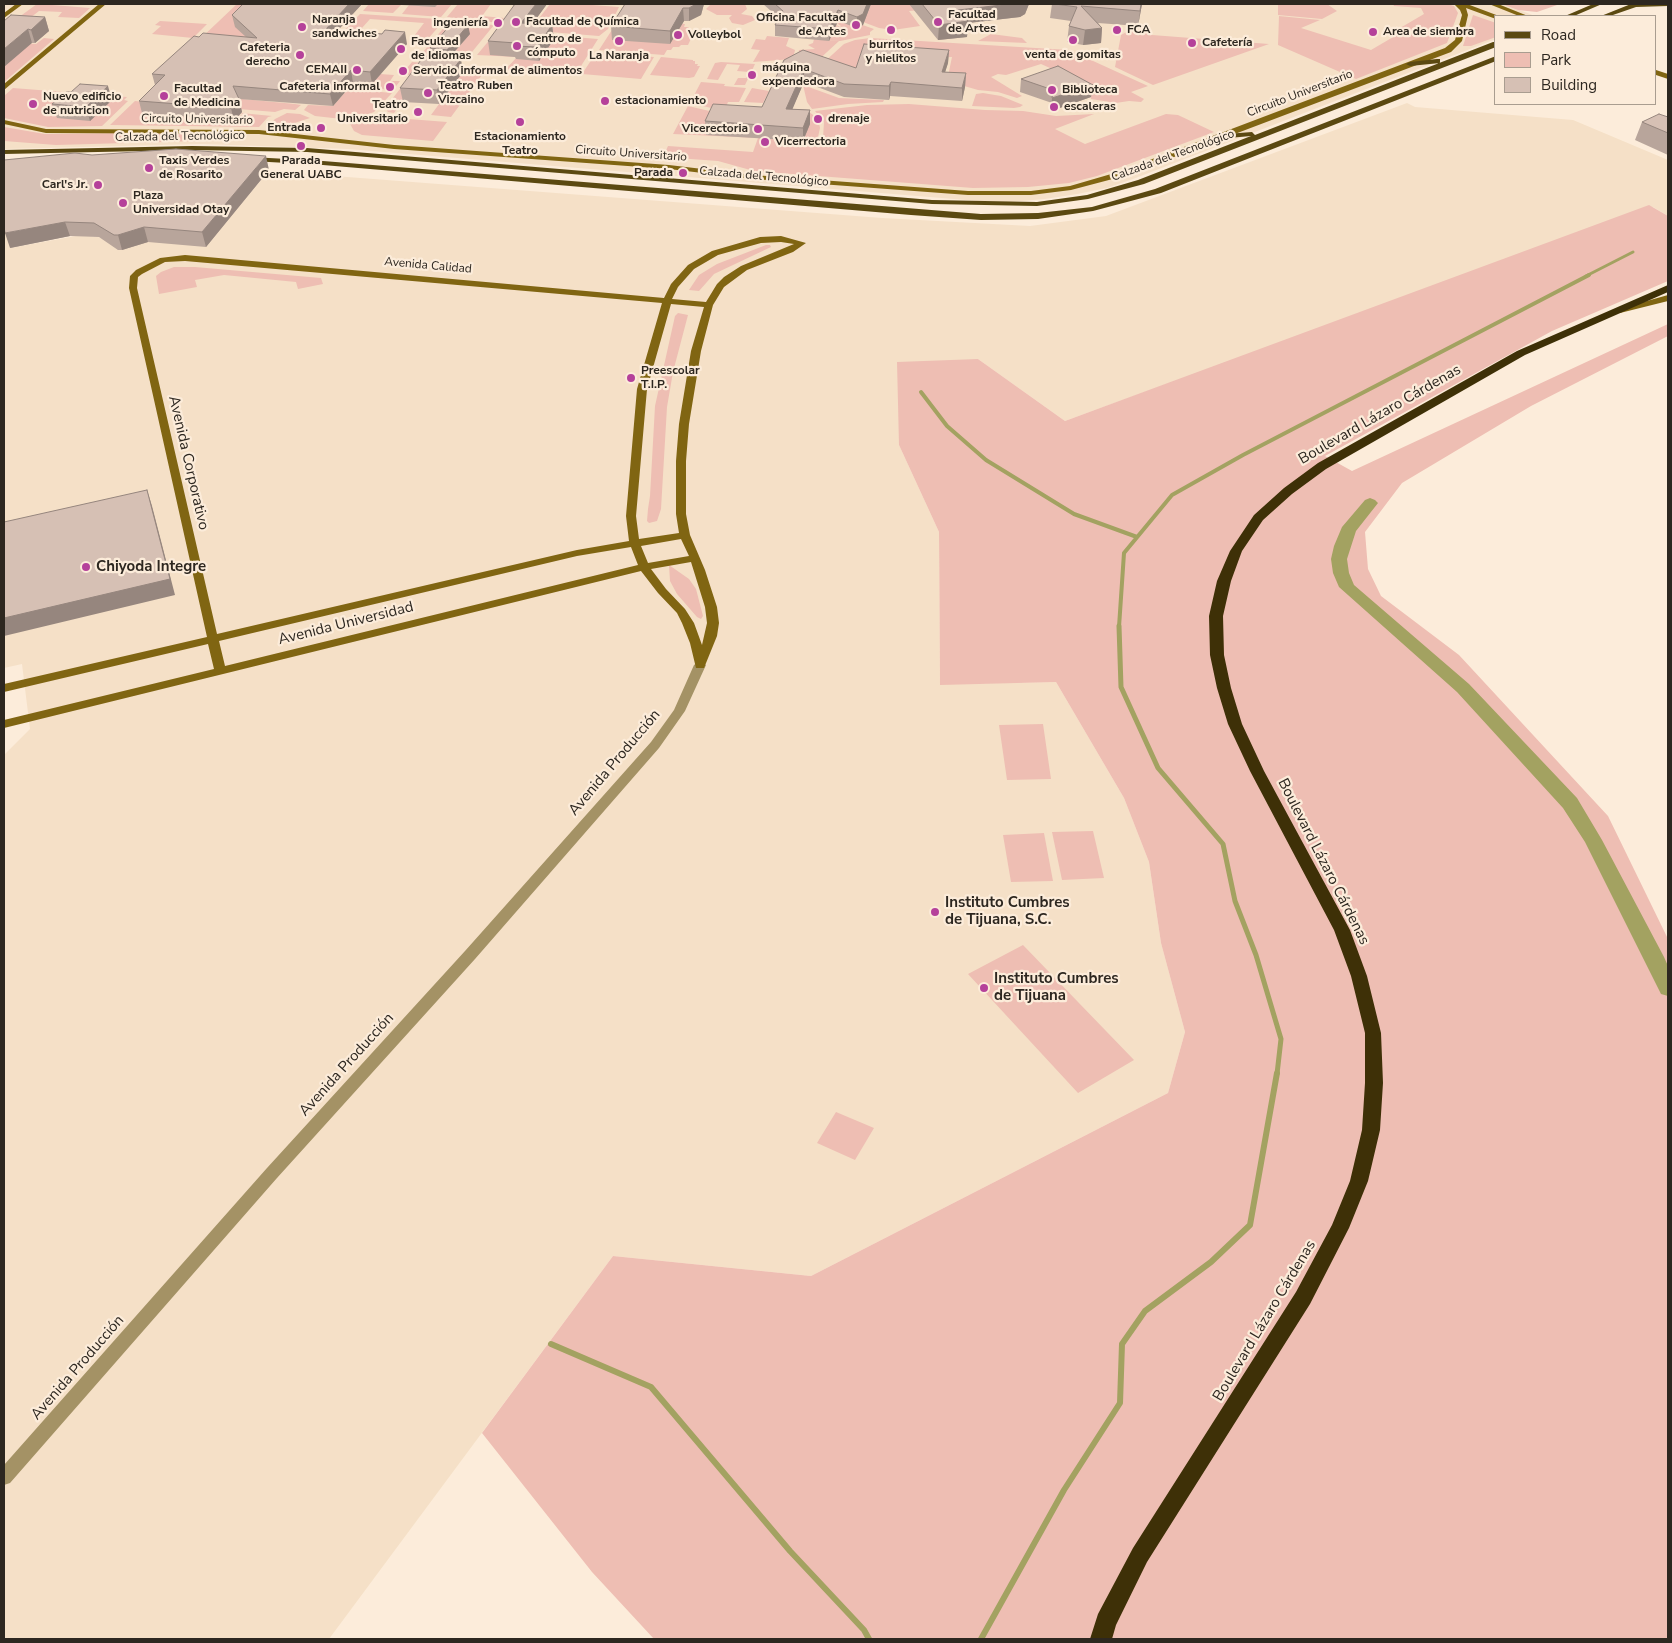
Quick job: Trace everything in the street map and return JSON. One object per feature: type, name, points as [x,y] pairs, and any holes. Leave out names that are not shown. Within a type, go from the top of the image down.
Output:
[{"type":"highway","name":"Boulevard Lázaro Cárdenas","points":[[1101,1639],[1106,1622],[1140,1555],[1298,1306],[1322,1263],[1340,1228],[1359,1181],[1371,1130],[1374,1083],[1373,1032],[1359,976],[1342,930],[1257,771],[1235,724],[1217,655],[1216,616],[1224,581],[1236,551],[1258,518],[1288,491],[1322,466],[1521,353],[1668,288]]},
{"type":"main road","points":[[1607,15],[1636,4],[1668,4]]},
{"type":"main road","points":[[1571,15],[1602,6]]},
{"type":"main road","points":[[1585,15],[1602,6]]},
{"type":"main road","name":"Calzada del Tecnológico","points":[[4,152],[192,148],[307,150],[922,201],[1007,205],[1063,201],[1112,191],[1141,182],[1494,45]]},
{"type":"main road","points":[[1410,64],[1457,58]]},
{"type":"main road","name":"Calzada del Tecnológico","points":[[242,159],[323,163],[911,212],[989,217],[1038,216],[1093,209],[1158,191],[1494,59]]},
{"type":"main road","points":[[1407,78],[1424,86]]},
{"type":"main road","points":[[1217,137],[1267,133]]},
{"type":"main road","points":[[4,145],[58,151]]},
{"type":"street","points":[[4,16],[20,4]]},
{"type":"street","points":[[88,4],[103,4]]},
{"type":"street","points":[[4,88],[103,4]]},
{"type":"street","name":"Circuito Universitario","points":[[4,122],[46,131],[259,132],[394,147],[608,164],[677,162],[714,166],[753,177],[968,193],[1031,193],[1088,184],[1217,137],[1456,45],[1465,15],[1463,9],[1457,4]]},
{"type":"street","points":[[1461,4],[1494,16]]},
{"type":"street","points":[[1492,4],[1522,15]]},
{"type":"street","name":"Avenida Producción","points":[[4,1477],[656,745],[679,711],[700,665],[713,623],[708,594],[685,535],[681,514],[681,461],[684,424],[696,351],[709,305],[720,286],[735,274],[802,243],[781,239],[760,240],[716,253],[690,267],[681,276],[667,301],[642,389],[631,516],[634,542],[644,567],[688,623],[696,643],[700,665]]},
{"type":"street","name":"Avenida Calidad","points":[[145,267],[173,258],[193,258],[709,305]]},
{"type":"street","name":"Avenida Corporativo","points":[[145,267],[134,276],[133,288],[220,671]]},
{"type":"street","points":[[1614,311],[1668,298]]},
{"type":"street","name":"Avenida Universidad","points":[[4,688],[570,555],[634,542],[685,535]]},
{"type":"street","name":"Avenida Universidad","points":[[4,724],[644,567],[695,558]]},
{"type":"shaded area","points":[[4,4],[1504,4],[1532,15],[1494,15],[1494,40],[1133,179],[1107,188],[1045,199],[1009,202],[978,201],[348,149],[201,144],[4,149]]},
{"type":"shaded area","points":[[1407,103],[1415,107],[1573,120],[1668,160],[1668,216],[1653,207],[1065,421],[978,359],[899,445],[939,532],[940,684],[1056,682],[1124,798],[1149,862],[1161,943],[1185,1032],[1168,1093],[811,1276],[613,1256],[329,1639],[4,1639],[4,755],[30,729],[22,664],[4,668],[4,231],[7,231],[10,248],[81,235],[99,237],[126,249],[236,209],[269,171],[882,218],[1030,226],[1106,216]]},
{"type":"green space","points":[[37,4],[90,8],[79,18],[58,17],[62,12],[39,11],[26,21],[4,28]]},
{"type":"green space","points":[[237,4],[299,8],[274,46],[199,40]]},
{"type":"green space","points":[[369,4],[401,5],[393,13],[363,11]]},
{"type":"green space","points":[[452,4],[441,17],[402,14],[409,5]]},
{"type":"green space","points":[[458,4],[491,4],[482,16],[504,18],[500,23],[447,17]]},
{"type":"green space","points":[[550,4],[619,7],[608,29],[599,36],[513,29],[513,20],[537,21]]},
{"type":"green space","points":[[711,4],[745,4],[747,9],[741,14],[752,16],[755,20],[743,25],[732,23],[729,18],[732,15],[717,15],[706,9]]},
{"type":"green space","points":[[871,4],[984,4],[909,11],[920,26],[893,30],[879,28],[855,19]]},
{"type":"green space","points":[[1278,4],[1327,4],[1337,11],[1322,19],[1278,15]]},
{"type":"green space","points":[[1393,4],[1447,4],[1454,6],[1458,13],[1447,43],[1356,79],[1278,45],[1279,16],[1320,20],[1301,28],[1371,50],[1400,33],[1395,31],[1424,14],[1421,8],[1394,6]]},
{"type":"green space","points":[[1502,4],[1560,4],[1537,12],[1518,10]]},
{"type":"green space","points":[[360,14],[438,19],[435,23],[441,24],[426,41],[411,40],[424,23],[370,19],[353,38],[342,33]]},
{"type":"green space","points":[[1473,15],[1494,22],[1494,38],[1471,46],[1463,46]]},
{"type":"green space","points":[[619,19],[685,24],[684,27],[689,27],[687,30],[694,32],[688,45],[673,47],[671,50],[667,50],[664,55],[599,50]]},
{"type":"green space","points":[[160,21],[207,24],[193,38],[152,34],[161,26],[155,25]]},
{"type":"green space","points":[[452,22],[494,25],[467,58],[451,57],[447,62],[417,59],[447,24]]},
{"type":"green space","points":[[831,22],[840,27],[835,22],[854,22],[874,29],[870,32],[870,35],[840,41],[829,40],[832,34]]},
{"type":"green space","points":[[1132,29],[1144,30],[1152,35],[1269,44],[1153,85],[1115,67],[1121,35]]},
{"type":"green space","points":[[496,32],[598,39],[576,74],[506,69],[517,57],[477,55]]},
{"type":"green space","points":[[991,34],[1022,38],[1027,43],[978,41]]},
{"type":"green space","points":[[767,36],[789,38],[786,46],[795,50],[793,59],[753,62],[760,50],[751,49],[756,39],[765,40]]},
{"type":"green space","points":[[44,38],[54,39],[4,82],[4,42],[36,44]]},
{"type":"green space","points":[[870,38],[1069,50],[1148,86],[1131,92],[1144,99],[1141,102],[1129,101],[1109,104],[1110,102],[1091,99],[1091,93],[1079,81],[1041,64],[1006,75],[998,74],[991,77],[1022,96],[1017,98],[947,81],[952,57],[930,58],[871,71],[822,64],[844,44]]},
{"type":"green space","points":[[814,39],[839,41],[815,63],[798,60],[799,50],[815,49],[808,45],[813,43]]},
{"type":"green space","points":[[596,53],[654,57],[641,79],[582,74]]},
{"type":"green space","points":[[661,57],[693,60],[695,64],[698,64],[697,66],[700,66],[694,77],[689,78],[650,75]]},
{"type":"green space","points":[[412,62],[487,68],[451,117],[431,115],[462,73],[427,70],[394,113],[388,112],[385,108],[411,75],[402,74]]},
{"type":"green space","points":[[715,63],[755,64],[745,85],[734,85],[738,78],[746,78],[749,72],[737,71],[740,65],[727,64],[718,80],[707,79]]},
{"type":"green space","points":[[380,74],[394,75],[390,81],[400,81],[393,90],[366,88],[367,86],[307,83]]},
{"type":"green space","points":[[701,82],[746,88],[739,102],[728,102],[724,111],[690,103]]},
{"type":"green space","points":[[803,85],[839,98],[884,100],[883,102],[812,109],[807,102]]},
{"type":"green space","points":[[13,88],[127,97],[124,100],[128,101],[102,126],[48,127],[4,118],[4,96]]},
{"type":"green space","points":[[752,88],[769,91],[763,103],[744,102]]},
{"type":"green space","points":[[348,89],[392,93],[374,112],[357,118],[342,119],[315,116],[304,110],[308,105],[333,106]]},
{"type":"green space","points":[[983,93],[1001,96],[1023,105],[1014,108],[972,106],[976,94]]},
{"type":"green space","points":[[211,96],[301,105],[295,110],[284,109],[275,112],[202,106]]},
{"type":"green space","points":[[135,101],[153,103],[143,113],[234,121],[238,116],[243,115],[241,113],[272,116],[268,117],[259,127],[110,125]]},
{"type":"green space","points":[[909,104],[1023,111],[1056,116],[1094,114],[1055,129],[1085,144],[1166,114],[1178,115],[1214,132],[1097,176],[1069,183],[1028,187],[973,188],[754,171],[718,161],[663,157],[668,146],[753,152],[758,138],[673,134],[688,106],[718,113],[809,112],[816,117],[819,123],[818,137],[823,138],[824,122],[815,111],[867,105]]},
{"type":"green space","points":[[287,113],[300,114],[310,118],[282,127],[267,127],[275,119]]},
{"type":"green space","points":[[383,117],[447,122],[433,141],[362,135],[354,131],[349,122]]},
{"type":"green space","points":[[4,127],[45,134],[236,135],[233,140],[56,145],[4,141]]},
{"type":"green space","points":[[1649,205],[1668,216],[1668,281],[1552,331],[1325,456],[1352,471],[1668,324],[1668,336],[1531,406],[1402,483],[1365,532],[1368,569],[1381,596],[1459,655],[1608,816],[1668,939],[1668,1639],[654,1639],[592,1572],[482,1433],[613,1256],[811,1276],[1168,1093],[1185,1032],[1161,943],[1149,862],[1124,798],[1056,682],[940,685],[939,532],[899,445],[897,362],[978,359],[1065,421]]},
{"type":"green space","points":[[766,245],[771,247],[714,274],[699,291],[689,290],[699,275],[717,264]]},
{"type":"green space","points":[[174,267],[195,267],[321,278],[323,284],[298,289],[296,282],[224,275],[195,280],[197,287],[159,294],[156,276]]},
{"type":"green space","points":[[678,313],[688,315],[673,372],[667,407],[661,509],[657,521],[649,523],[647,521],[655,406],[675,316]]},
{"type":"green space","points":[[669,565],[689,579],[696,589],[703,616],[701,619],[697,617],[677,594],[670,581]]},
{"type":"green space","points":[[1043,724],[1051,779],[1007,780],[999,725]]},
{"type":"green space","points":[[1093,831],[1104,878],[1062,880],[1052,832]]},
{"type":"green space","points":[[1044,833],[1053,881],[1011,882],[1003,835]]},
{"type":"green space","points":[[1023,945],[1134,1060],[1078,1093],[968,974]]},
{"type":"green space","points":[[836,1112],[874,1128],[855,1160],[817,1143]]},
{"type":"building","points":[[243,4],[349,4],[326,29],[382,34],[385,30],[405,32],[370,72],[351,70],[330,94],[233,86],[239,99],[231,108],[139,101],[165,75],[152,74],[194,36],[199,37],[203,33],[257,38],[232,15]]},
{"type":"building","points":[[515,4],[536,4],[521,23],[552,25],[537,47],[514,46],[516,43],[488,41]]},
{"type":"building","points":[[625,4],[696,4],[689,8],[683,8],[670,31],[611,26]]},
{"type":"building","points":[[775,4],[867,4],[863,14],[857,17],[838,10],[829,29],[775,25],[783,11]]},
{"type":"building","points":[[922,4],[1010,4],[958,10],[968,21],[939,25]]},
{"type":"building","points":[[1055,4],[1141,4],[1140,11],[1081,6],[1102,28],[1085,30],[1069,26],[1077,7]]},
{"type":"building","points":[[11,15],[45,17],[31,30],[28,29],[4,49],[4,21]]},
{"type":"building","points":[[452,23],[468,25],[447,50],[430,48]]},
{"type":"building","points":[[864,44],[949,50],[942,72],[966,73],[962,88],[891,82],[889,86],[844,84],[804,69],[786,109],[810,110],[803,128],[705,121],[713,104],[762,107],[784,60],[803,50],[856,68]]},
{"type":"building","points":[[424,56],[461,59],[437,90],[400,88]]},
{"type":"building","points":[[1058,66],[1093,85],[1052,98],[1053,90],[1021,79]]},
{"type":"building","points":[[80,84],[108,86],[86,107],[52,104],[66,92],[71,92]]},
{"type":"building","points":[[1659,114],[1668,117],[1668,133],[1642,122]]},
{"type":"building","name":"Plaza Universidad Otay","points":[[176,149],[266,156],[202,232],[144,227],[114,235],[94,223],[65,222],[5,233],[4,160],[75,153],[92,155]]},
{"type":"building","name":"Chiyoda Integre","points":[[147,490],[170,579],[4,618],[4,522]]},
{"type":"waterway","points":[[1586,276],[1633,252]]},
{"type":"waterway","points":[[1119,627],[1124,553],[1172,495],[1243,455],[1589,275]]},
{"type":"waterway","points":[[921,392],[947,426],[986,460],[1074,514],[1137,537]]},
{"type":"waterway","points":[[1370,503],[1348,530],[1342,546],[1339,559],[1341,573],[1347,587],[1463,688],[1570,803],[1593,840],[1654,957],[1668,988]]},
{"type":"waterway","points":[[1119,627],[1121,687],[1158,768],[1223,844],[1235,901],[1256,955],[1281,1039],[1277,1074]]},
{"type":"waterway","points":[[981,1639],[1064,1490],[1120,1403],[1122,1344],[1145,1311],[1211,1262],[1250,1225],[1277,1073]]},
{"type":"waterway","points":[[551,1344],[651,1387],[790,1551],[864,1630],[869,1639]]},
{"type":"place","name":"Facultad de Química","points":[[516,22]]},
{"type":"place","name":"Facultad de Artes","points":[[938,22]]},
{"type":"place","name":"ingeniería","points":[[498,23]]},
{"type":"place","name":"Oficina Facultad de Artes","points":[[856,25]]},
{"type":"place","name":"Naranja sandwiches","points":[[302,27]]},
{"type":"place","name":"burritos y hielitos","points":[[891,30]]},
{"type":"place","name":"FCA","points":[[1117,30]]},
{"type":"place","name":"Area de siembra","points":[[1373,32]]},
{"type":"place","name":"Volleybol","points":[[678,35]]},
{"type":"place","name":"venta de gomitas","points":[[1073,40]]},
{"type":"place","name":"La Naranja","points":[[619,41]]},
{"type":"place","name":"Cafetería","points":[[1192,43]]},
{"type":"place","name":"Centro de cómputo","points":[[517,46]]},
{"type":"place","name":"Facultad de Idiomas","points":[[401,49]]},
{"type":"place","name":"Cafeteria derecho","points":[[300,55]]},
{"type":"place","name":"CEMAII","points":[[357,70]]},
{"type":"place","name":"Servicio informal de alimentos","points":[[403,71]]},
{"type":"place","name":"máquina expendedora","points":[[752,75]]},
{"type":"place","name":"Cafeteria informal","points":[[390,87]]},
{"type":"place","name":"Biblioteca","points":[[1052,90]]},
{"type":"place","name":"Teatro Ruben Vizcaino","points":[[428,93]]},
{"type":"place","name":"Facultad de Medicina","points":[[164,96]]},
{"type":"place","name":"estacionamiento","points":[[605,101]]},
{"type":"place","name":"Nuevo edificio de nutricion","points":[[33,104]]},
{"type":"place","name":"escaleras","points":[[1054,107]]},
{"type":"place","name":"Teatro Universitario","points":[[418,112]]},
{"type":"place","name":"drenaje","points":[[818,119]]},
{"type":"place","name":"Estacionamiento Teatro","points":[[520,122]]},
{"type":"place","name":"Entrada","points":[[321,128]]},
{"type":"place","name":"Vicerectoria","points":[[758,129]]},
{"type":"place","name":"Vicerrectoria","points":[[765,142]]},
{"type":"place","name":"Parada General UABC","points":[[301,146]]},
{"type":"place","name":"Taxis Verdes de Rosarito","points":[[149,168]]},
{"type":"place","name":"Parada","points":[[683,173]]},
{"type":"place","name":"Carl's Jr.","points":[[98,185]]},
{"type":"place","name":"Plaza Universidad Otay","points":[[123,203]]},
{"type":"place","name":"Preescolar T.I.P.","points":[[631,378]]},
{"type":"place","name":"Chiyoda Integre","points":[[86,567]]},
{"type":"place","name":"Instituto Cumbres de Tijuana, S.C.","points":[[935,912]]},
{"type":"place","name":"Instituto Cumbres de Tijuana","points":[[984,988]]}]
